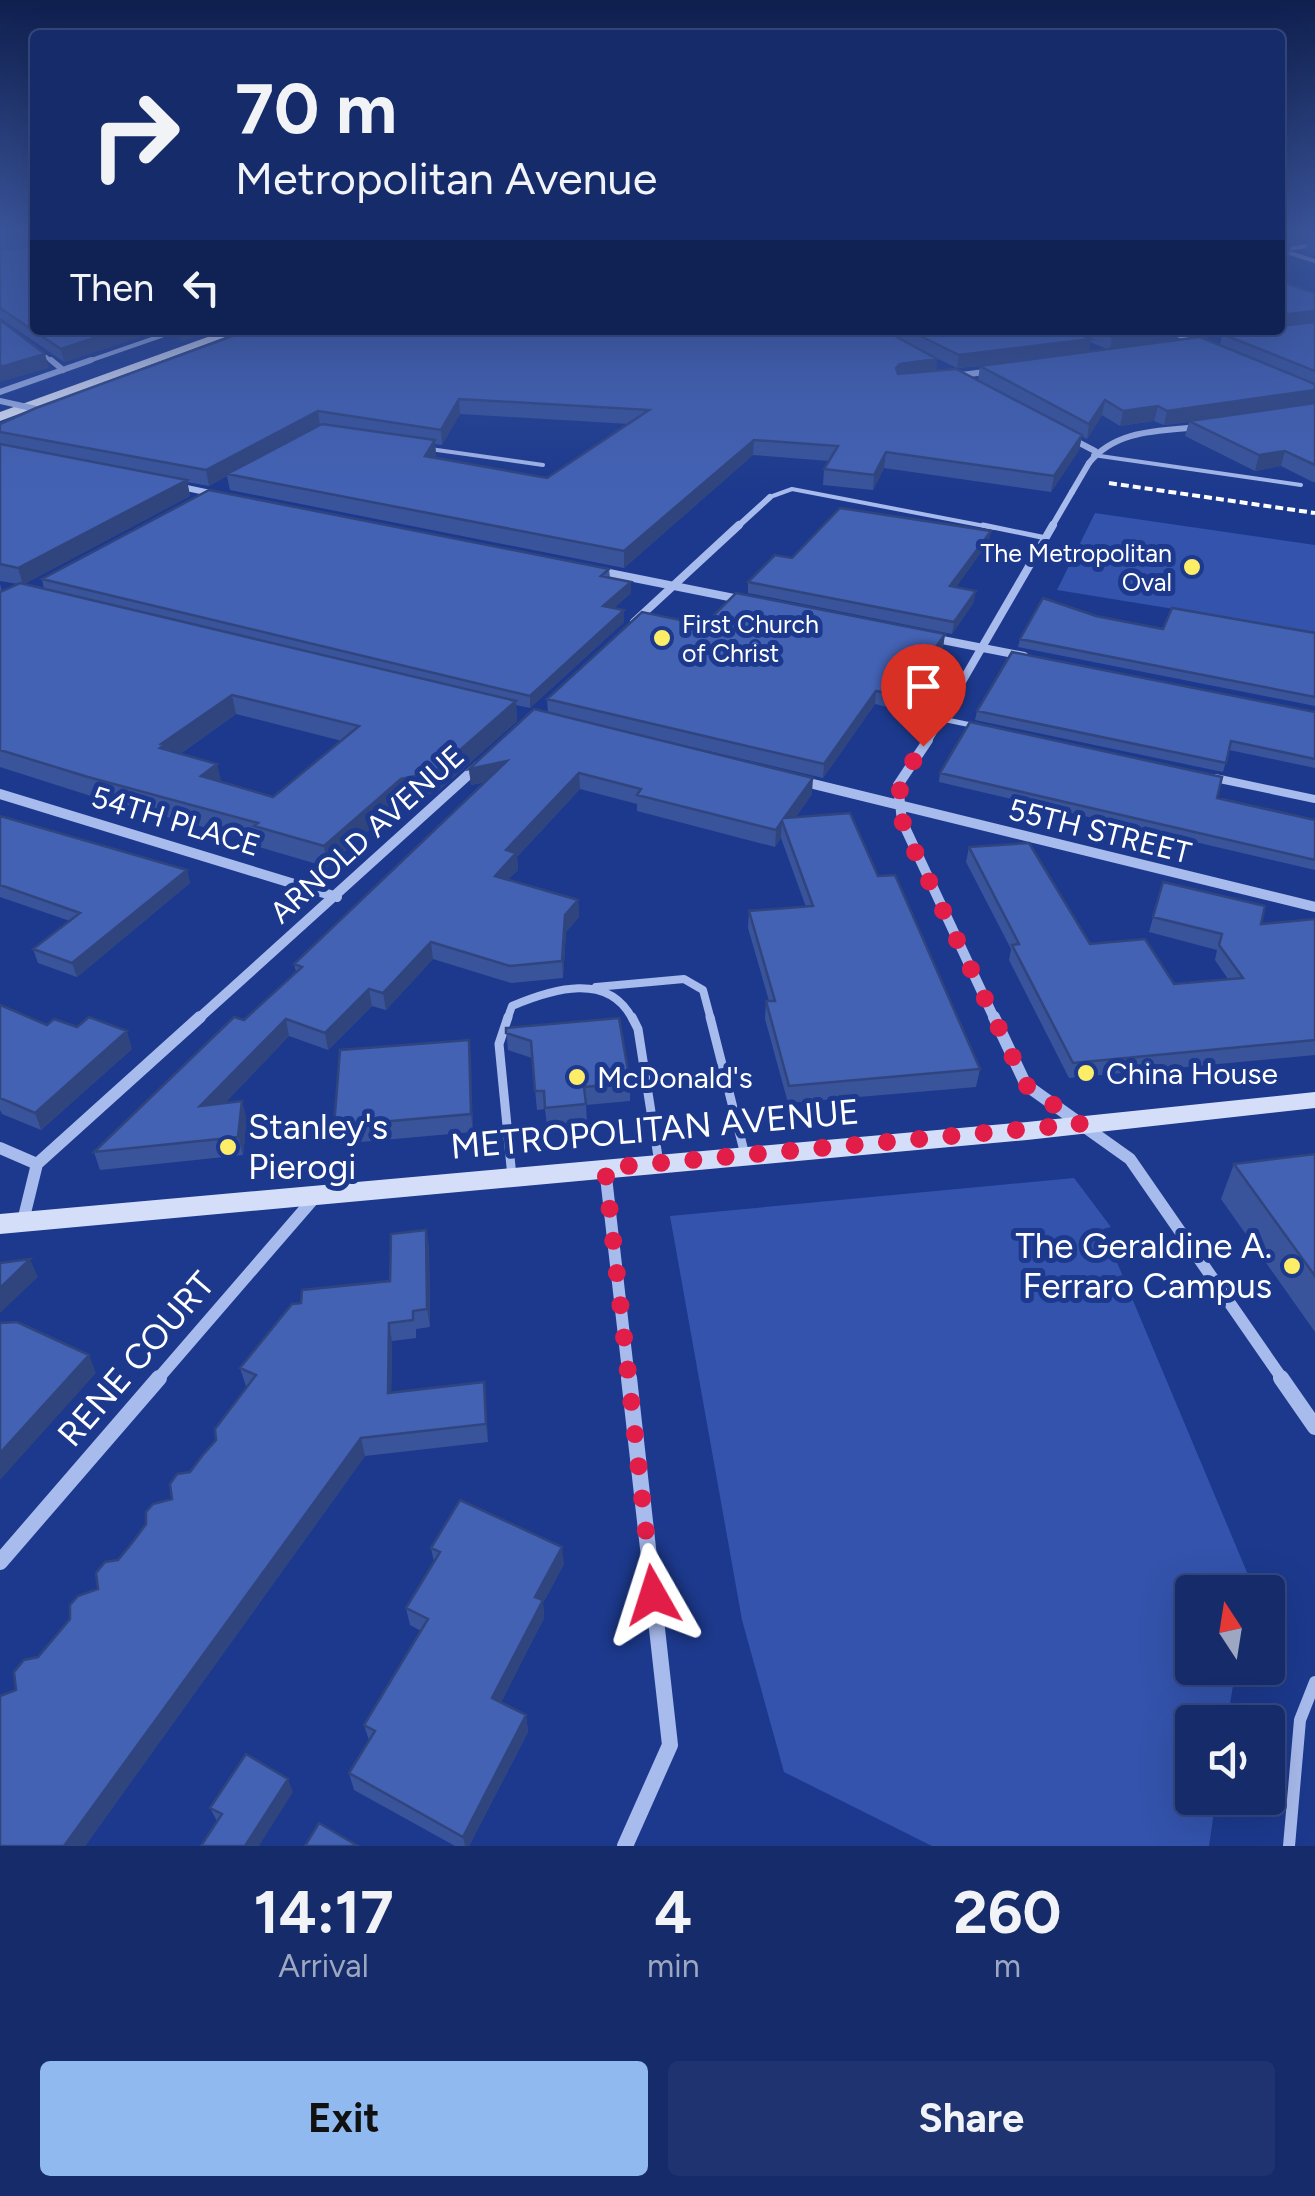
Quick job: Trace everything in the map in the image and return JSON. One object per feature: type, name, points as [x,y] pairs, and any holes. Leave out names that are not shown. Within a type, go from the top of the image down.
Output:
[{"type":"main road","points":[[0,404],[201,335]]},
{"type":"main road","points":[[0,417],[235,335]]},
{"type":"main road","name":"METROPOLITAN AVENUE","points":[[11,1224],[1315,1100]]},
{"type":"street","points":[[0,392],[164,335]]},
{"type":"street","points":[[116,385],[236,335]]},
{"type":"street","points":[[1177,335],[1209,349]]},
{"type":"street","points":[[26,342],[63,370]]},
{"type":"street","points":[[1183,347],[1200,345]]},
{"type":"street","points":[[944,370],[964,382]]},
{"type":"street","points":[[953,376],[1002,370]]},
{"type":"street","points":[[0,404],[46,412],[32,417]]},
{"type":"street","points":[[1204,426],[1112,440],[1094,453],[984,648],[898,785],[899,805],[908,837],[1026,1085],[1130,1159],[1315,1428]]},
{"type":"street","points":[[1064,434],[1094,453]]},
{"type":"street","points":[[175,486],[228,496]]},
{"type":"street","points":[[199,501],[226,486]]},
{"type":"street","points":[[618,636],[770,496]]},
{"type":"street","points":[[580,567],[747,600]]},
{"type":"street","points":[[913,634],[1026,656]]},
{"type":"street","name":"ARNOLD AVENUE","points":[[37,1164],[494,751]]},
{"type":"street","name":"55TH STREET","points":[[786,778],[1315,907]]},
{"type":"street","name":"54TH PLACE","points":[[0,794],[337,896]]},
{"type":"street","points":[[0,1148],[37,1164],[11,1224]]},
{"type":"street","points":[[605,1168],[670,1745],[625,1846]]},
{"type":"street","name":"RENE COURT","points":[[0,1562],[317,1195]]},
{"type":"lane","points":[[424,448],[543,465]]},
{"type":"lane","points":[[1094,453],[1300,485]]},
{"type":"lane","points":[[770,496],[792,489],[813,492],[1046,538]]},
{"type":"lane","points":[[942,719],[980,727]]},
{"type":"lane","points":[[1203,775],[1315,800]]},
{"type":"lane","points":[[512,1176],[498,1044],[512,1006],[551,989],[650,979],[684,979],[703,990],[745,1155]]},
{"type":"lane","points":[[588,988],[614,994],[630,1008],[638,1029],[658,1163]]},
{"type":"lane","points":[[1288,1846],[1300,1720],[1315,1682]]},
{"type":"shaded area","name":"The Metropolitan Oval","points":[[1095,513],[1315,545],[1315,632],[1057,590]]},
{"type":"shaded area","points":[[1074,1178],[1111,1227],[1103,1229],[1248,1575],[1175,1575],[1175,1685],[1233,1685],[1230,1705],[1175,1705],[1175,1815],[1214,1815],[1209,1846],[932,1846],[784,1772],[742,1620],[670,1216]]},
{"type":"building","points":[[0,320],[0,320],[45,354],[0,367]]},
{"type":"building","points":[[1315,322],[1315,371],[1225,335],[1285,335],[1285,325]]},
{"type":"building","points":[[40,335],[103,335],[61,349]]},
{"type":"building","points":[[235,335],[893,335],[937,359],[900,364],[896,368],[898,374],[956,369],[1082,435],[1054,476],[886,452],[874,475],[824,469],[838,446],[754,440],[624,551],[227,474],[322,424],[435,440],[425,456],[547,478],[649,410],[459,399],[441,430],[318,411],[206,470],[0,432],[0,424]]},
{"type":"building","points":[[918,335],[1082,335],[1091,339],[959,355]]},
{"type":"building","points":[[1200,337],[1315,384],[1315,390],[1167,411],[1158,406],[1123,411],[1105,400],[1089,424],[980,366]]},
{"type":"building","points":[[1315,403],[1315,465],[1285,451],[1259,455],[1189,421]]},
{"type":"building","points":[[0,444],[187,480],[18,568],[0,564]]},
{"type":"building","points":[[209,490],[609,569],[601,576],[631,582],[603,606],[624,610],[530,696],[42,579]]},
{"type":"building","points":[[840,508],[991,531],[950,586],[976,591],[954,622],[748,582],[775,555],[792,558]]},
{"type":"building","points":[[20,583],[516,701],[435,772],[401,779],[324,846],[254,826],[258,823],[0,750],[0,592]],"holes":[[[232,695],[359,726],[273,797],[201,776],[217,764],[160,748]]]},
{"type":"building","points":[[736,593],[945,634],[902,696],[876,691],[824,764],[547,699],[642,612],[704,625]]},
{"type":"building","points":[[1043,598],[1096,616],[1163,629],[1172,608],[1315,633],[1315,697],[1020,639]]},
{"type":"building","points":[[1012,652],[1315,712],[1315,759],[1231,741],[1226,763],[977,711]]},
{"type":"building","points":[[534,709],[813,778],[784,818],[850,813],[878,876],[895,875],[980,1069],[789,1086],[766,1001],[775,1001],[749,911],[813,906],[782,821],[776,830],[637,795],[641,789],[579,773],[506,850],[516,853],[495,876],[578,900],[565,915],[562,961],[510,966],[431,942],[383,993],[369,989],[325,1033],[286,1019],[200,1106],[242,1101],[238,1137],[94,1152],[234,1017],[244,1020],[302,967],[294,964],[507,761],[469,769]]},
{"type":"building","points":[[970,722],[1222,777],[1217,798],[1315,820],[1315,860],[940,773]]},
{"type":"building","points":[[0,816],[187,870],[72,963],[33,949],[80,913],[0,885]]},
{"type":"building","points":[[1029,843],[1090,944],[1145,939],[1174,984],[1243,978],[1219,945],[1222,934],[1153,917],[1163,882],[1265,906],[1261,924],[1315,919],[1315,1040],[1073,1063],[1012,945],[1019,944],[969,847]]},
{"type":"building","points":[[0,1005],[47,1025],[54,1019],[77,1027],[89,1017],[127,1031],[35,1113],[0,1098]]},
{"type":"building","points":[[619,1018],[630,1083],[584,1087],[586,1104],[545,1108],[544,1091],[535,1091],[531,1041],[506,1033],[506,1028]]},
{"type":"building","points":[[469,1040],[471,1114],[334,1126],[340,1050]]},
{"type":"building","points":[[1315,1154],[1315,1276],[1234,1164]]},
{"type":"building","points":[[426,1230],[427,1309],[413,1311],[413,1320],[389,1323],[388,1393],[484,1382],[486,1424],[361,1438],[64,1846],[0,1846],[0,1696],[16,1690],[14,1672],[24,1660],[38,1657],[70,1619],[70,1605],[78,1596],[98,1589],[96,1573],[105,1562],[118,1560],[146,1524],[146,1512],[153,1504],[172,1499],[170,1484],[177,1474],[190,1472],[216,1440],[215,1429],[256,1375],[240,1368],[292,1304],[301,1303],[302,1290],[390,1281],[391,1234]]},
{"type":"building","points":[[30,1259],[0,1288],[0,1263]]},
{"type":"building","points":[[17,1322],[89,1355],[0,1453],[0,1323]]},
{"type":"building","points":[[460,1500],[562,1547],[535,1597],[543,1600],[492,1698],[526,1715],[463,1837],[349,1773],[375,1731],[364,1725],[428,1619],[406,1608],[440,1552],[431,1548]]},
{"type":"building","points":[[246,1754],[288,1779],[245,1846],[201,1846],[222,1814],[210,1808]]},
{"type":"building","points":[[319,1823],[358,1846],[305,1846]]},
{"type":"railway","points":[[1109,483],[1315,513]]},
{"type":"place","name":"The Metropolitan Oval","points":[[1192,567]]},
{"type":"place","name":"First Church of Christ","points":[[662,638]]},
{"type":"place","name":"China House","points":[[1086,1073]]},
{"type":"place","name":"McDonald's","points":[[577,1077]]},
{"type":"place","name":"Stanley's Pierogi","points":[[228,1147]]},
{"type":"place","name":"The Geraldine A. Ferraro Campus","points":[[1292,1266]]},
{"type":"route","points":[[653,1595],[605,1168],[1080,1124],[1026,1085],[908,837],[898,785],[923,746]]}]
